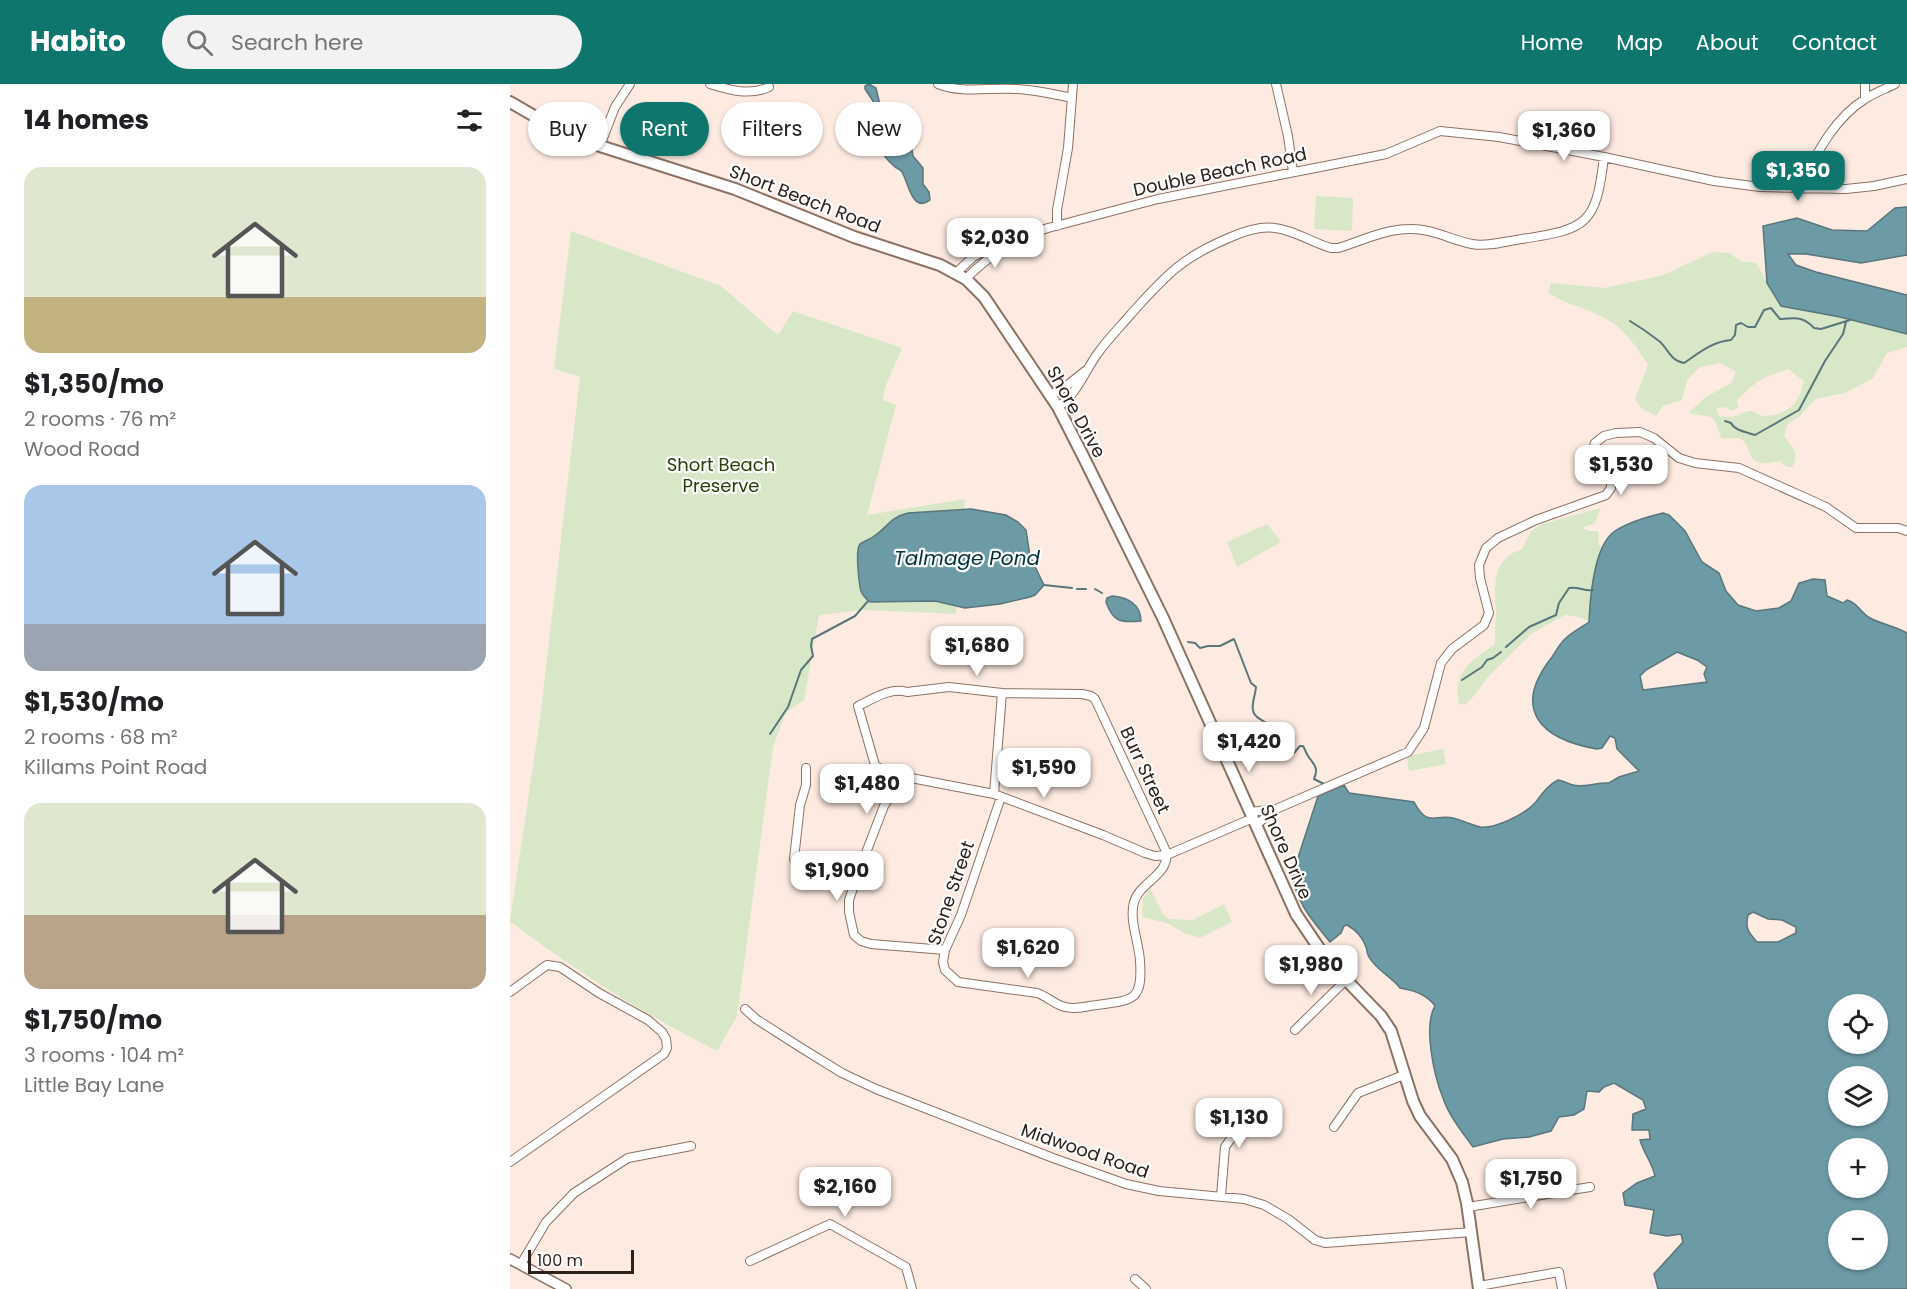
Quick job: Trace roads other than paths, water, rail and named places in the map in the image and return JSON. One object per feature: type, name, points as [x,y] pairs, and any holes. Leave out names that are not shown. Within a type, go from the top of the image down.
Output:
[{"type":"main road","name":"Short Beach Road","points":[[510,102],[528,112]]},
{"type":"main road","name":"Short Beach Road","points":[[608,149],[735,189],[837,231],[926,259],[961,276]]},
{"type":"main road","name":"Shore Drive","points":[[961,276],[984,297],[1058,407],[1163,618],[1302,925],[1317,948],[1388,1025],[1418,1111],[1456,1166],[1464,1187],[1479,1288]]},
{"type":"street","points":[[608,125],[615,107],[630,84]]},
{"type":"street","points":[[710,84],[747,93],[769,87]]},
{"type":"street","points":[[938,84],[947,88],[961,89],[1016,89],[1072,98]]},
{"type":"street","points":[[1057,226],[1057,210],[1068,148],[1073,84]]},
{"type":"street","points":[[1276,84],[1288,136],[1293,172]]},
{"type":"street","points":[[1865,84],[1865,99]]},
{"type":"street","points":[[1798,189],[1828,135],[1843,116],[1865,99],[1895,84]]},
{"type":"street","name":"Double Beach Road","points":[[961,276],[997,253],[1006,243],[1024,235],[1158,199],[1386,154],[1440,131],[1499,137],[1604,157]]},
{"type":"street","points":[[1050,395],[1064,388],[1085,371],[1113,334],[1155,286],[1188,258],[1218,242],[1244,232],[1266,227],[1278,228],[1324,246],[1338,248],[1408,229],[1429,231],[1482,245],[1560,232],[1578,226],[1586,220],[1599,192],[1604,157],[1714,181],[1798,189],[1846,189],[1907,179]]},
{"type":"street","points":[[1058,407],[1074,393],[1082,382],[1085,371]]},
{"type":"street","points":[[1002,693],[949,687],[907,692],[901,690],[858,706],[875,765],[881,770],[906,777],[997,796],[1114,839],[1145,854],[1167,855],[1337,785],[1408,752],[1424,728],[1441,663],[1452,649],[1488,620],[1488,604],[1480,578],[1479,565],[1486,548],[1498,538],[1536,520],[1606,495],[1611,488],[1611,480],[1593,449],[1595,443],[1604,436],[1629,432],[1645,433],[1679,458],[1695,463],[1739,468],[1826,507],[1856,528],[1898,528],[1907,531]]},
{"type":"street","name":"Burr Street","points":[[1002,693],[1082,694],[1095,699],[1167,855]]},
{"type":"street","name":"Stone Street","points":[[1002,693],[997,796],[961,915],[945,950],[943,962],[945,970],[958,982],[1037,993],[1063,1007],[1119,1003],[1131,999],[1137,992],[1140,980],[1140,961],[1133,913],[1134,901],[1140,891],[1164,867],[1167,855]]},
{"type":"street","points":[[806,768],[806,785],[800,805],[795,839],[796,866],[805,871],[859,871]]},
{"type":"street","points":[[906,777],[891,794],[884,807],[849,900],[854,935],[861,941],[871,944],[945,950]]},
{"type":"street","points":[[1253,818],[1276,809]]},
{"type":"street","points":[[510,992],[547,965],[560,967],[599,993],[648,1020],[662,1032],[667,1048],[664,1054],[510,1162]]},
{"type":"street","points":[[1295,1030],[1346,980]]},
{"type":"street","name":"Midwood Road","points":[[745,1009],[782,1036],[842,1073],[876,1089],[1126,1184],[1159,1191],[1244,1199],[1264,1205],[1288,1218],[1315,1240],[1325,1243],[1472,1232]]},
{"type":"street","points":[[1334,1127],[1358,1093],[1404,1075]]},
{"type":"street","points":[[1221,1196],[1225,1147],[1237,1130],[1270,1110]]},
{"type":"street","points":[[521,1264],[546,1222],[574,1193],[628,1158],[691,1146]]},
{"type":"street","points":[[1468,1208],[1590,1187]]},
{"type":"street","points":[[750,1261],[831,1224],[906,1267],[912,1289]]},
{"type":"street","points":[[510,1259],[566,1289]]},
{"type":"street","points":[[1479,1288],[1559,1272],[1562,1289]]},
{"type":"street","points":[[1135,1279],[1146,1289]]},
{"type":"water","points":[[869,84],[876,88],[880,102],[873,102],[865,86]]},
{"type":"water","points":[[885,156],[913,156],[923,168],[923,184],[929,192],[930,200],[919,203],[915,200],[902,172]]},
{"type":"water","points":[[1907,207],[1907,255],[1861,263],[1806,254],[1788,254],[1796,265],[1816,272],[1907,295],[1907,334],[1840,317],[1781,306],[1767,283],[1763,226],[1797,218],[1832,230],[1867,231],[1895,208]]},
{"type":"water","name":"Talmage Pond","points":[[971,509],[1006,515],[1026,530],[1030,556],[1044,585],[1035,595],[1000,604],[965,608],[935,601],[870,602],[865,597],[861,591],[858,574],[860,544],[901,515]]},
{"type":"water","points":[[1663,513],[1669,515],[1685,531],[1702,562],[1719,573],[1726,591],[1738,605],[1756,611],[1779,608],[1791,601],[1799,583],[1813,579],[1825,580],[1827,596],[1843,603],[1847,600],[1851,601],[1870,618],[1907,633],[1907,1289],[1658,1289],[1654,1274],[1683,1242],[1681,1234],[1667,1236],[1650,1233],[1654,1210],[1625,1205],[1623,1193],[1637,1183],[1655,1176],[1640,1140],[1650,1139],[1649,1130],[1632,1130],[1633,1114],[1646,1109],[1643,1100],[1614,1083],[1599,1092],[1587,1091],[1584,1109],[1574,1115],[1559,1117],[1551,1131],[1529,1137],[1503,1139],[1473,1147],[1449,1111],[1436,1077],[1430,1038],[1430,1026],[1435,1006],[1419,993],[1400,988],[1380,970],[1369,957],[1361,937],[1347,925],[1330,942],[1305,910],[1297,893],[1293,873],[1318,796],[1344,785],[1349,793],[1414,802],[1427,817],[1453,818],[1486,827],[1494,826],[1524,812],[1558,780],[1577,786],[1609,783],[1619,777],[1639,771],[1617,749],[1615,738],[1610,736],[1602,748],[1597,749],[1560,738],[1538,719],[1533,706],[1534,692],[1540,675],[1562,642],[1589,622],[1595,573],[1602,548],[1615,531],[1638,520]],"holes":[[[1677,652],[1707,667],[1704,674],[1707,682],[1643,690],[1640,676]],[[1753,912],[1768,919],[1782,920],[1796,927],[1796,933],[1778,942],[1757,942],[1748,930],[1748,915]]]},
{"type":"water","points":[[1112,596],[1132,602],[1139,610],[1141,621],[1128,622],[1115,617],[1106,602],[1107,598]]},
{"type":"water","points":[[842,1169],[859,1173],[863,1180],[862,1187],[850,1198],[845,1196],[838,1180]]},
{"type":"waterway","points":[[1630,321],[1659,341],[1675,360],[1684,363],[1711,346],[1731,340],[1735,335],[1736,325],[1741,323],[1748,327],[1755,327],[1764,310],[1771,308],[1780,319],[1803,320],[1814,328],[1821,329],[1850,320]]},
{"type":"waterway","points":[[1725,421],[1738,430],[1755,435],[1799,410],[1825,361],[1843,334],[1846,322]]},
{"type":"waterway","points":[[1044,585],[1072,588]]},
{"type":"waterway","points":[[1506,647],[1529,627],[1556,615],[1559,603],[1569,588],[1593,590]]},
{"type":"waterway","points":[[1077,589],[1086,589]]},
{"type":"waterway","points":[[1095,589],[1102,593]]},
{"type":"waterway","points":[[770,734],[788,707],[801,670],[813,656],[812,639],[855,616],[868,601]]},
{"type":"waterway","points":[[1188,642],[1195,643],[1200,648],[1220,646],[1234,639],[1251,683],[1256,687],[1254,713],[1268,725],[1267,732],[1271,737],[1277,737],[1280,742],[1279,749],[1285,753],[1294,753],[1300,746],[1303,746],[1315,766],[1314,779],[1326,785]]},
{"type":"waterway","points":[[1462,680],[1501,652]]},
{"type":"park label","name":"Short Beach Preserve","points":[[721,475]]}]
